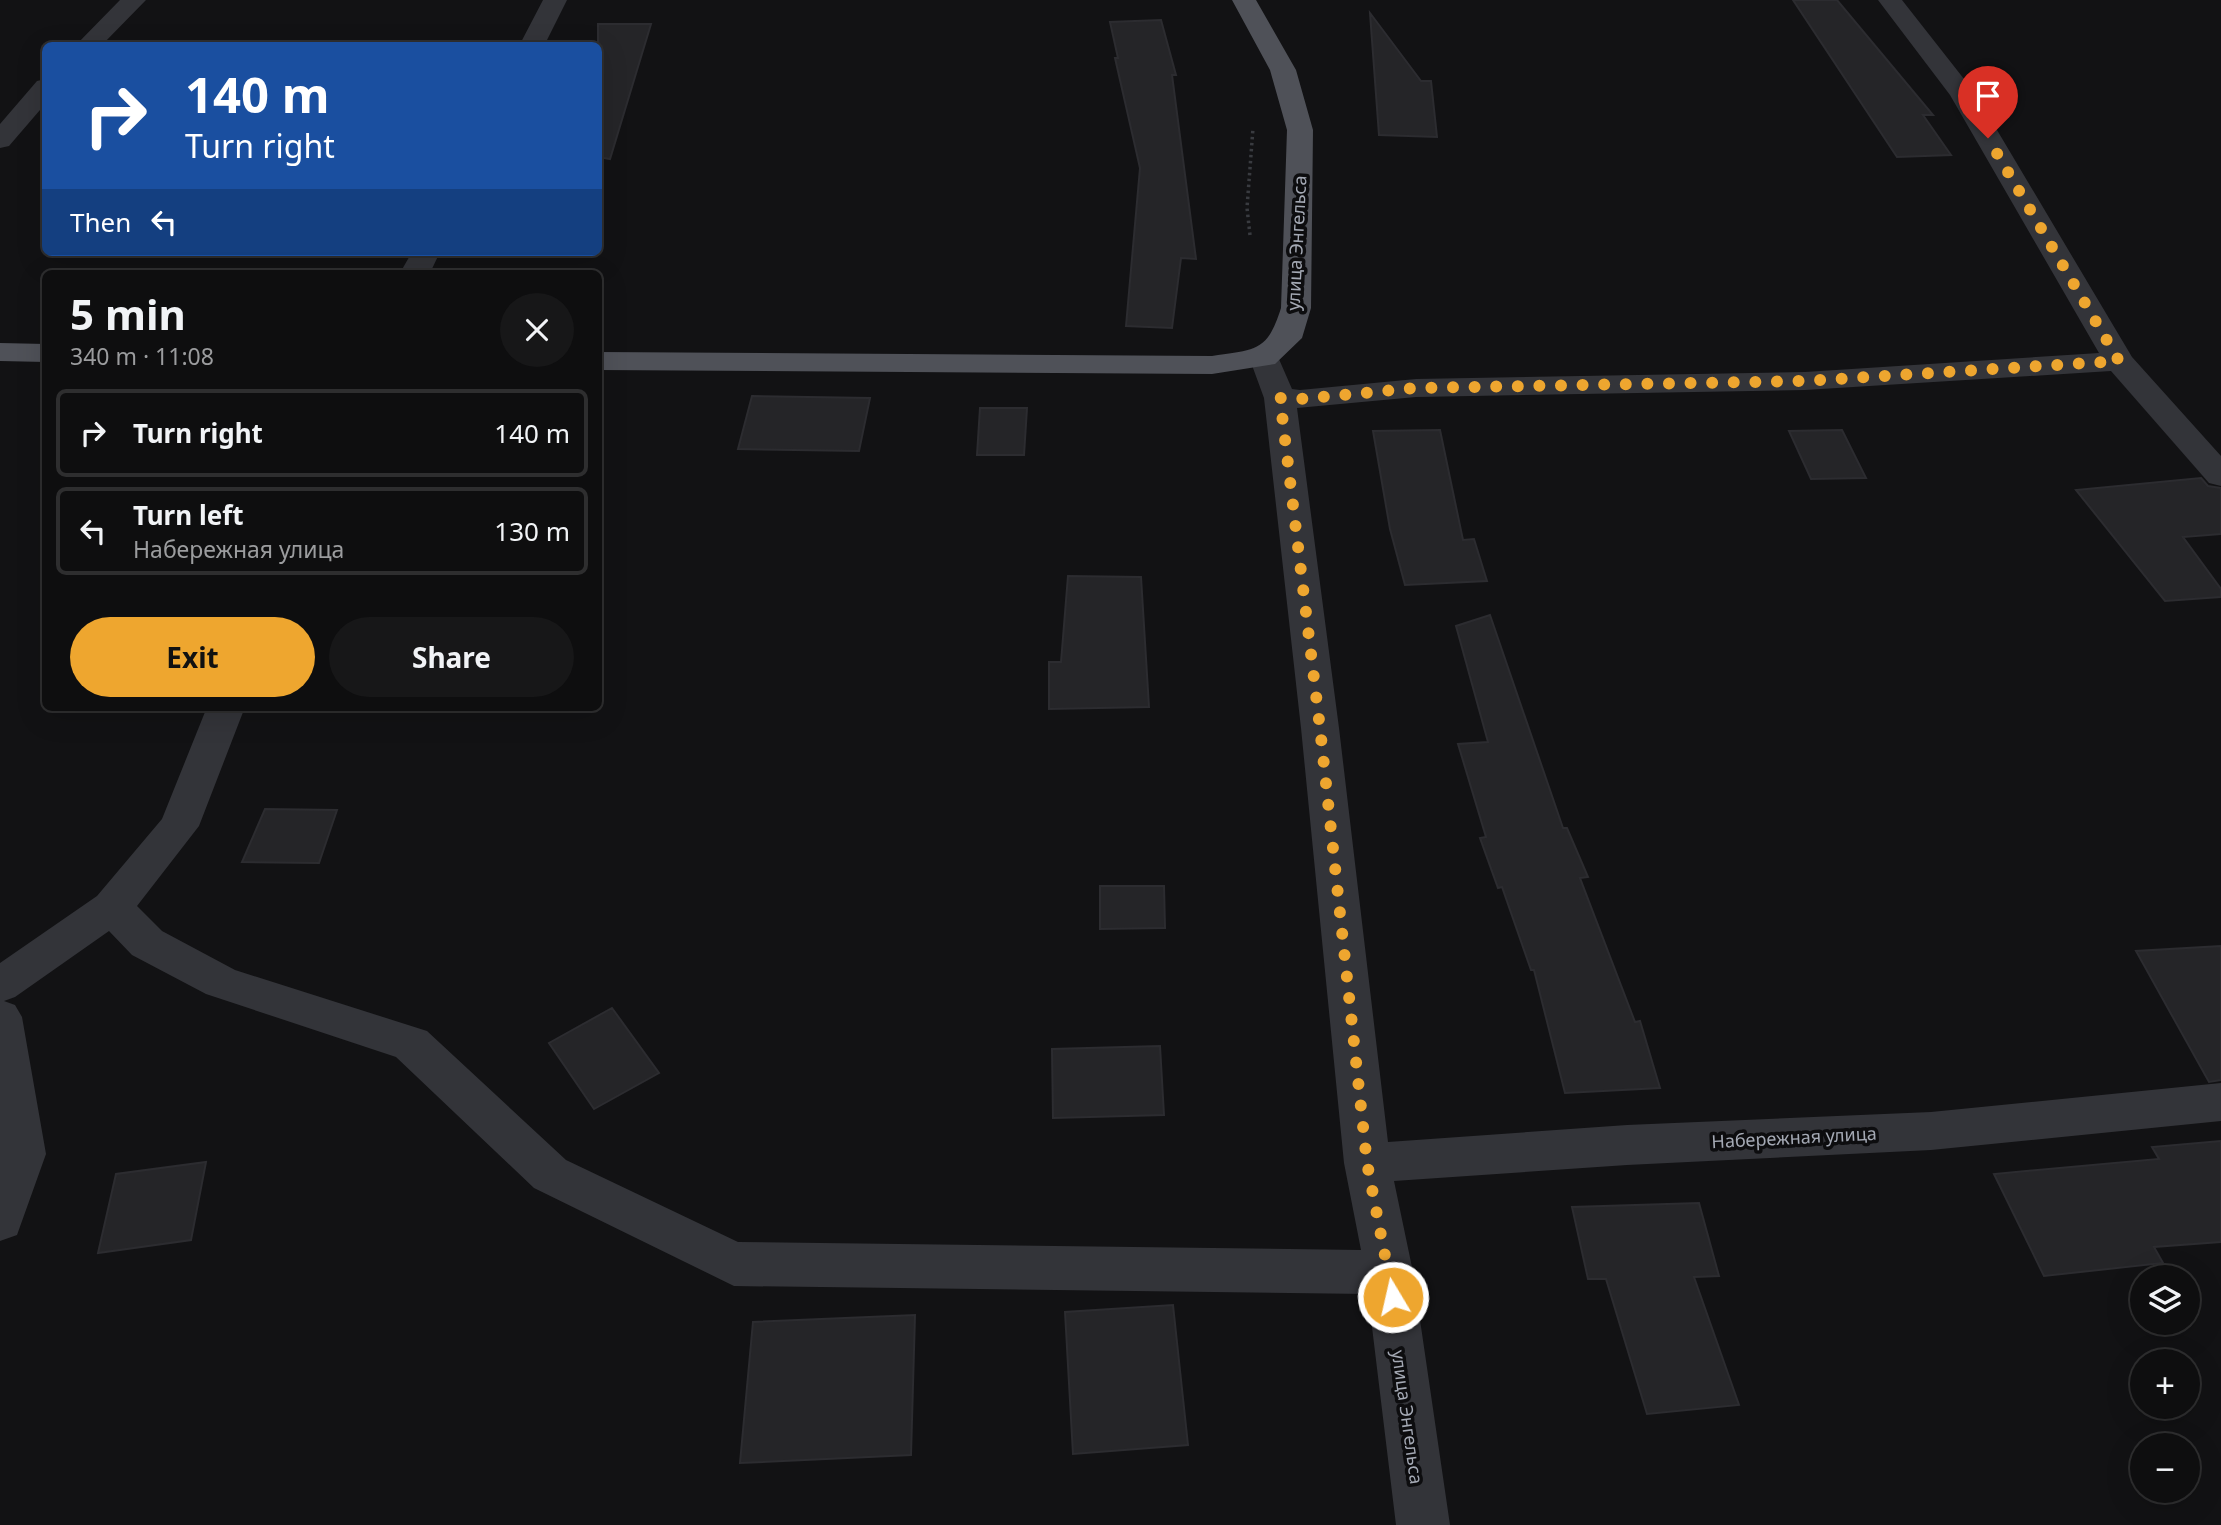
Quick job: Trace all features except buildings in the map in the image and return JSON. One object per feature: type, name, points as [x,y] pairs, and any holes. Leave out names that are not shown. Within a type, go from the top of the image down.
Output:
[{"type":"main road","name":"улица Энгельса","points":[[1244,0],[1283,70],[1300,130],[1296,308],[1287,338],[1264,357]]},
{"type":"main road","points":[[0,352],[42,353]]},
{"type":"main road","points":[[602,361],[1212,365],[1264,357]]},
{"type":"street","points":[[91,42],[134,0]]},
{"type":"street","points":[[533,42],[555,0]]},
{"type":"street","points":[[1890,0],[1962,93],[2119,361],[2221,476]]},
{"type":"street","points":[[0,140],[42,91]]},
{"type":"street","name":"улица Энгельса","points":[[1264,357],[1280,398],[1322,742],[1367,1163],[1389,1272],[1423,1525]]},
{"type":"street","points":[[1280,398],[1300,399],[1416,388],[1805,381],[2119,361]]},
{"type":"street","points":[[0,985],[112,907],[179,826],[224,711]]},
{"type":"street","points":[[112,907],[147,943],[220,982],[411,1044],[550,1174],[734,1264],[1389,1272]]},
{"type":"street","points":[[0,1017],[23,1154],[0,1220]]},
{"type":"street","name":"Набережная улица","points":[[1367,1163],[1626,1144],[1931,1130],[2221,1102]]},
{"type":"path","points":[[1250,235],[1247,208],[1253,125]]},
{"type":"route","points":[[1393,1297],[1367,1163],[1320,728],[1280,398],[1300,399],[1416,388],[1805,381],[2119,361],[1988,138]]}]
